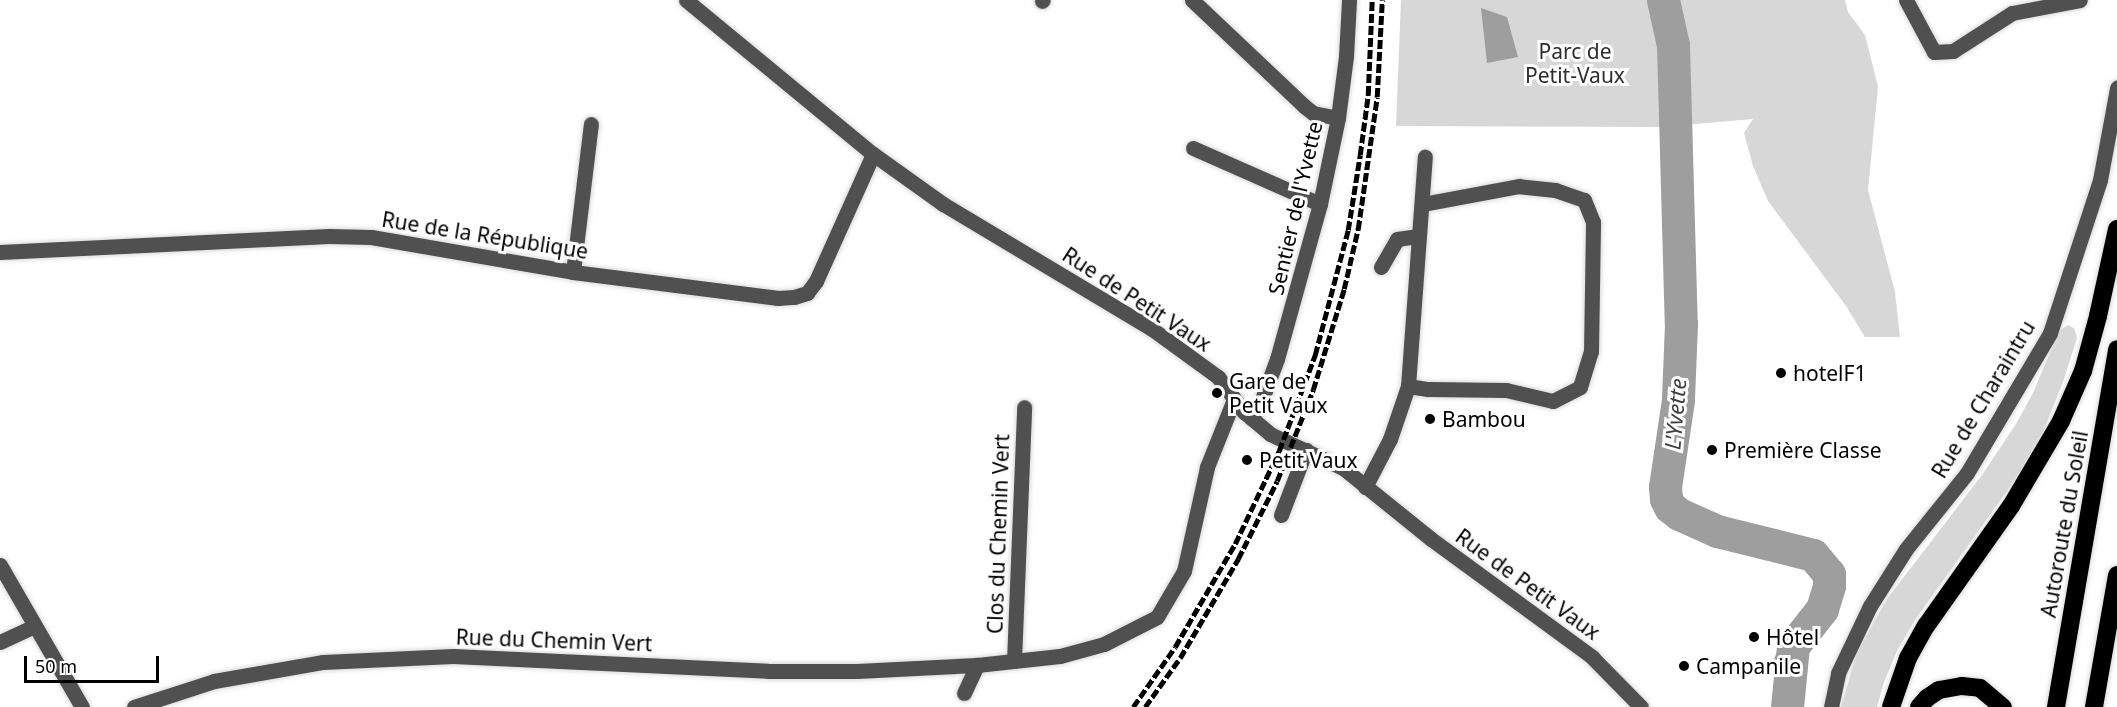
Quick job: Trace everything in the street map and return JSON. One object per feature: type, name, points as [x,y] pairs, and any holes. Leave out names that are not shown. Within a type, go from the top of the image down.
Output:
[{"type":"highway","points":[[1891,707],[1908,658],[1926,626],[2011,506],[2061,421],[2083,371],[2117,229]]},
{"type":"highway","name":"Autoroute du Soleil","points":[[2056,707],[2117,349]]},
{"type":"highway","points":[[2094,707],[2117,575]]},
{"type":"highway","points":[[1919,707],[1939,690],[1962,686],[1980,688],[2004,707]]},
{"type":"street","name":"Rue de Petit Vaux","points":[[686,0],[873,154],[943,204],[1152,329],[1218,377],[1251,418],[1270,434],[1343,468],[1431,539],[1592,657],[1641,707]]},
{"type":"street","points":[[1192,0],[1304,106],[1313,113],[1338,118]]},
{"type":"street","name":"Sentier de l'Yvette","points":[[1251,418],[1261,402],[1277,359],[1320,204],[1338,118],[1346,56],[1349,0]]},
{"type":"street","points":[[1906,0],[1935,52],[1953,51],[2012,13],[2080,0]]},
{"type":"street","name":"Rue de Charaintru","points":[[1831,707],[1838,673],[1870,606],[1906,549],[1967,473],[2050,333],[2100,180],[2117,88]]},
{"type":"street","points":[[573,272],[591,124]]},
{"type":"street","points":[[1193,148],[1320,204]]},
{"type":"street","name":"Rue de la République","points":[[0,252],[339,236],[371,237],[573,272],[778,298],[807,293],[816,280],[873,154]]},
{"type":"street","points":[[1365,487],[1390,439],[1408,386],[1425,157]]},
{"type":"street","points":[[1408,386],[1428,389],[1506,390],[1553,401],[1580,387],[1591,352],[1593,222],[1584,200],[1555,190],[1519,186],[1423,204]]},
{"type":"street","points":[[1382,267],[1397,239],[1419,236]]},
{"type":"street","name":"Rue du Chemin Vert","points":[[134,707],[214,681],[323,662],[453,656],[768,671],[857,671],[1014,662],[1060,656],[1104,644],[1157,617],[1184,571],[1207,467],[1234,399]]},
{"type":"street","name":"Clos du Chemin Vert","points":[[1014,662],[1024,407]]},
{"type":"street","points":[[1281,515],[1306,450]]},
{"type":"street","points":[[0,566],[82,707]]},
{"type":"street","points":[[0,642],[35,626]]},
{"type":"street","points":[[964,693],[977,664]]},
{"type":"green space","name":"Parc de Petit-Vaux","points":[[1401,0],[1845,0],[1848,12],[1865,35],[1878,87],[1868,190],[1895,292],[1900,337],[1865,337],[1846,306],[1768,201],[1753,166],[1744,133],[1753,119],[1661,127],[1396,126]]},
{"type":"green space","points":[[2068,325],[2074,328],[2077,338],[2063,382],[2043,432],[2017,477],[1915,620],[1897,651],[1884,682],[1877,707],[1841,707],[1857,652],[1887,599],[1982,475],[2016,424],[2033,393],[2059,331]]},
{"type":"shaded area","points":[[1481,8],[1507,17],[1518,57],[1487,63]]},
{"type":"shaded area","points":[[1826,600],[1838,604],[1802,652],[1797,707],[1775,707],[1774,659],[1777,652],[1810,608]]},
{"type":"waterway","name":"L'Yvette","points":[[1663,0],[1673,45],[1681,324],[1678,400],[1665,487],[1666,499],[1670,507],[1679,514],[1717,531],[1813,555],[1829,574],[1829,586],[1822,609],[1793,646],[1787,707]]},
{"type":"railway","points":[[1133,707],[1175,647],[1235,544],[1279,451],[1315,355],[1348,230],[1368,95],[1372,0]]},
{"type":"railway","points":[[1145,707],[1180,658],[1238,559],[1277,481],[1313,390],[1344,289],[1358,229],[1377,97],[1382,0]]},
{"type":"place","name":"hotelF1","points":[[1781,373]]},
{"type":"place","name":"Gare de Petit Vaux","points":[[1217,393]]},
{"type":"place","name":"Bambou","points":[[1430,419]]},
{"type":"place","name":"Première Classe","points":[[1712,450]]},
{"type":"place","name":"Petit Vaux","points":[[1247,460]]},
{"type":"place","name":"Hôtel","points":[[1754,637]]},
{"type":"place","name":"Campanile","points":[[1684,666]]}]
